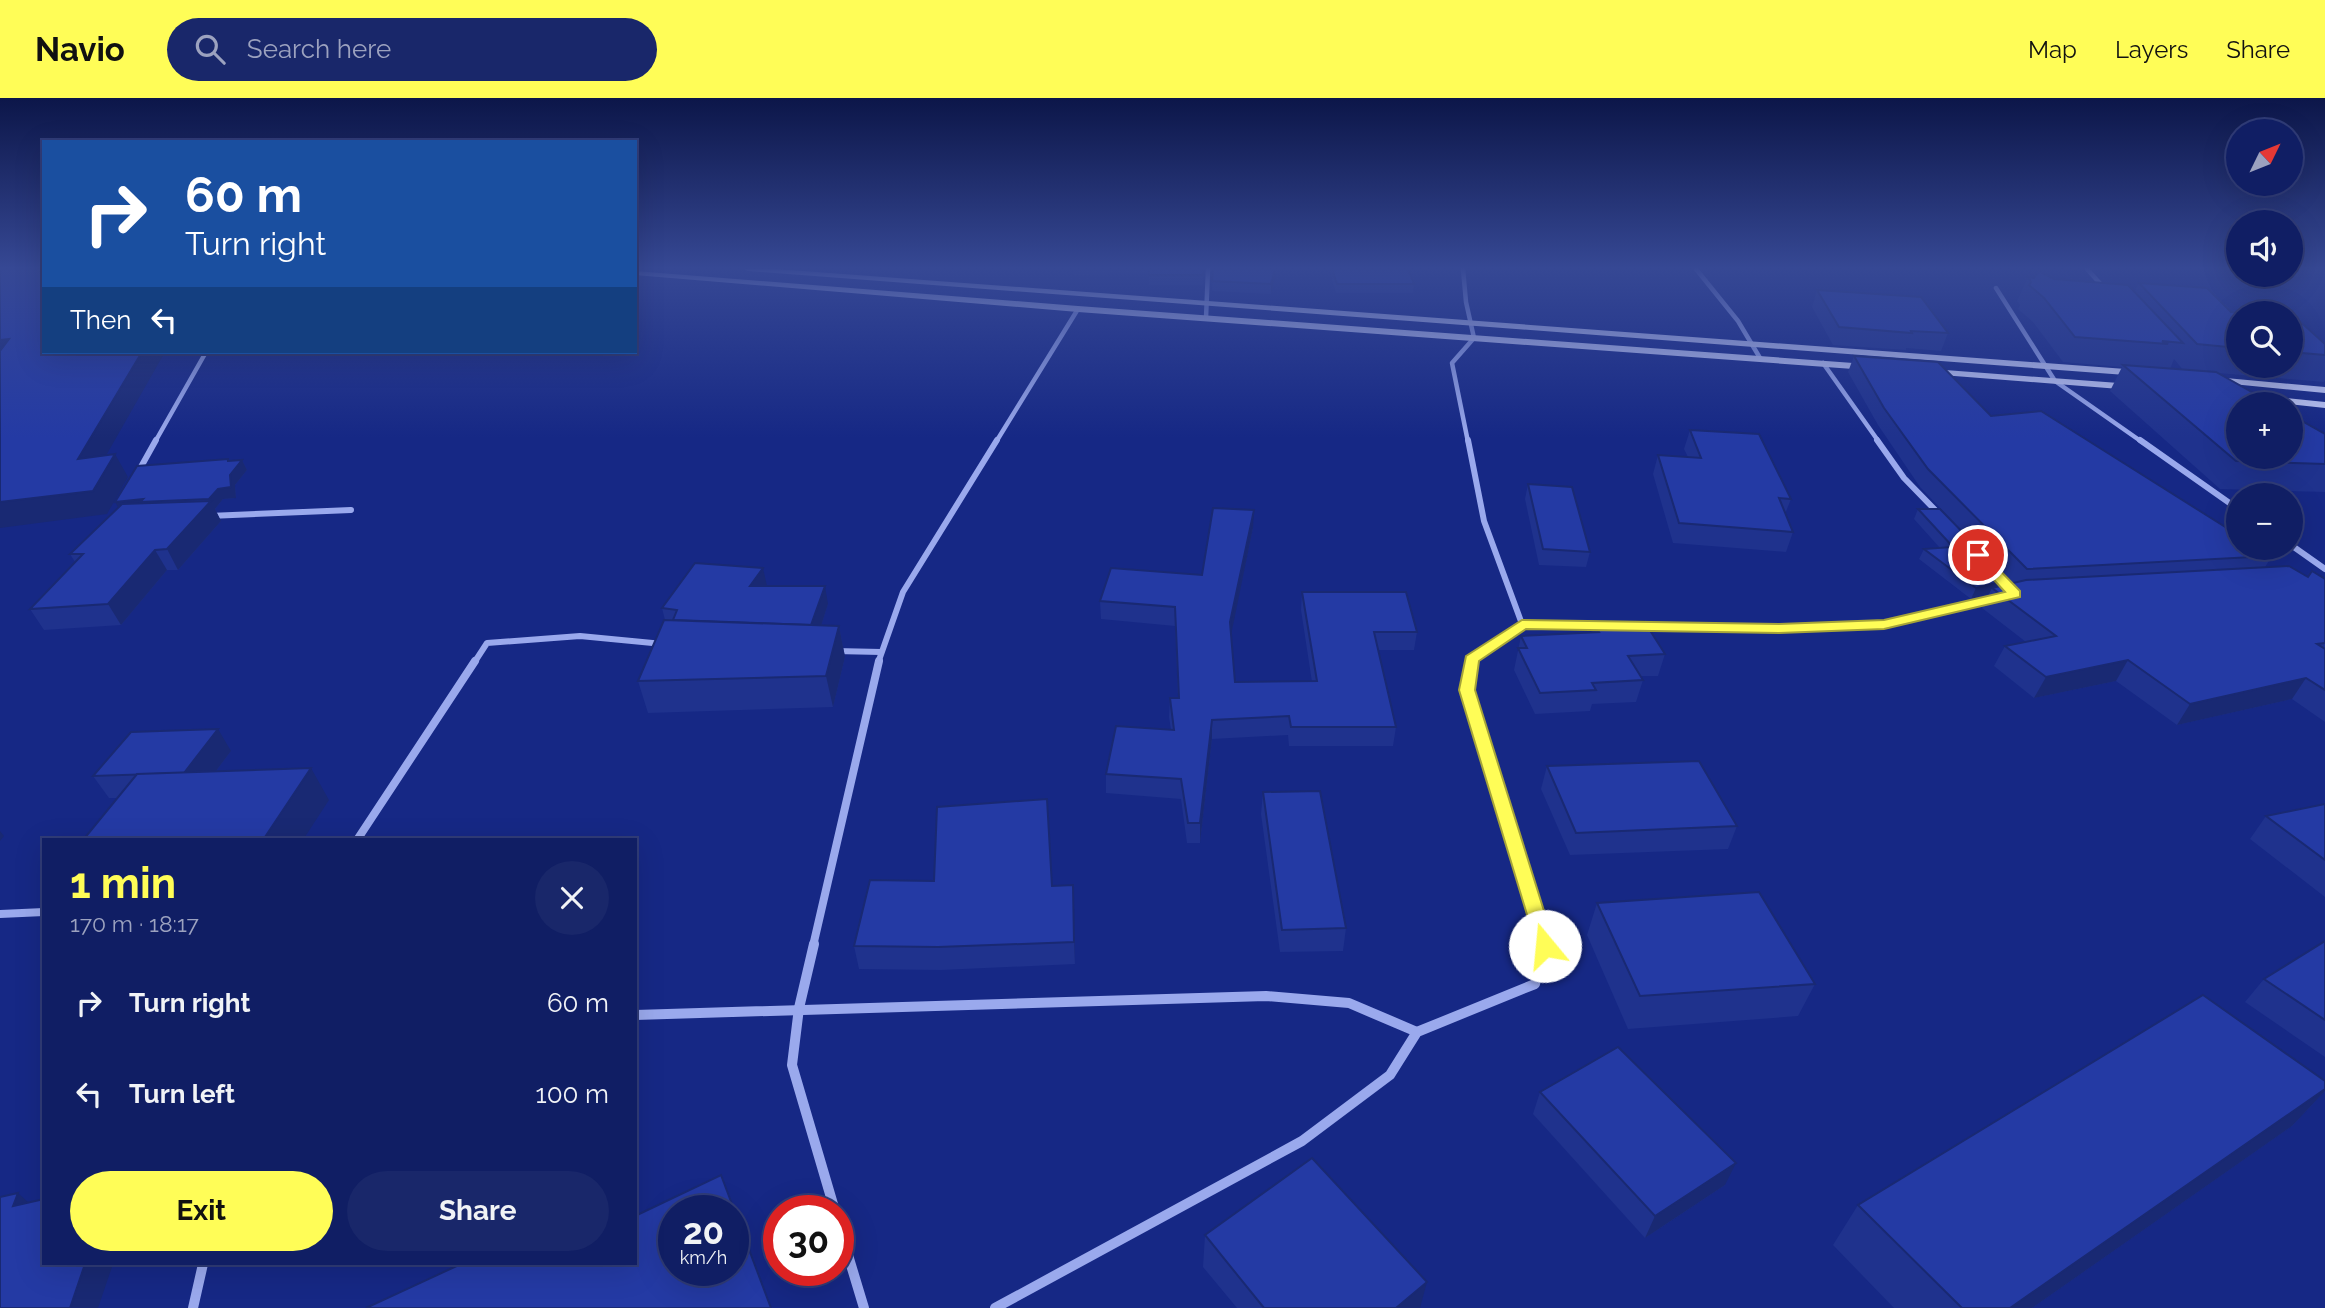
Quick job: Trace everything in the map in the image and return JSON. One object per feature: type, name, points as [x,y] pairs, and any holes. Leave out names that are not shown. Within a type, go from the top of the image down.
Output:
[{"type":"main road","points":[[1306,325],[1878,367]]},
{"type":"main road","points":[[1504,325],[2156,374]]},
{"type":"main road","points":[[1919,370],[2146,388]]},
{"type":"main road","points":[[2209,379],[2325,390]]},
{"type":"main road","points":[[2303,403],[2325,405]]},
{"type":"street","points":[[830,1195],[792,1065],[799,1008],[881,652],[904,592],[1068,325]]},
{"type":"street","points":[[1472,325],[1475,338],[1452,363],[1484,521],[1522,624]]},
{"type":"street","points":[[1741,325],[1760,358]]},
{"type":"street","points":[[2020,325],[2055,381],[2226,501]]},
{"type":"street","points":[[131,484],[205,354]]},
{"type":"street","points":[[1823,363],[1904,478],[1941,516]]},
{"type":"street","points":[[204,516],[351,510]]},
{"type":"street","points":[[2303,553],[2325,569]]},
{"type":"street","points":[[1630,626],[1779,629],[1884,625],[2002,597]]},
{"type":"street","points":[[995,1308],[1302,1141],[1390,1075],[1417,1032],[1535,984],[1545,946],[1467,690],[1472,659],[1522,624],[1604,626]]},
{"type":"street","points":[[358,838],[487,643],[580,636],[669,645]]},
{"type":"street","points":[[828,650],[881,652]]},
{"type":"street","points":[[0,914],[42,912]]},
{"type":"street","points":[[637,1015],[1266,996],[1349,1003],[1417,1032]]},
{"type":"street","points":[[193,1308],[203,1265]]},
{"type":"street","points":[[854,1275],[864,1308]]},
{"type":"building","points":[[0,325],[42,325],[42,354],[141,354],[78,459],[115,454],[93,491],[0,502],[0,351],[9,339],[0,340]]},
{"type":"building","points":[[1942,325],[1948,333],[1911,331],[1912,333],[1839,327]]},
{"type":"building","points":[[2066,325],[2166,325],[2183,343],[2162,341],[2168,344],[2075,337]]},
{"type":"building","points":[[2179,325],[2226,325],[2226,347],[2197,344]]},
{"type":"building","points":[[2303,325],[2325,344],[2325,355],[2303,353]]},
{"type":"building","points":[[1854,356],[1938,362],[1991,416],[2041,411],[2226,527],[2226,558],[2027,569],[1928,469],[1884,408]]},
{"type":"building","points":[[2123,365],[2216,372],[2252,392],[2226,392],[2226,453]]},
{"type":"building","points":[[2303,422],[2325,434],[2325,464],[2303,463]]},
{"type":"building","points":[[1690,430],[1759,434],[1791,499],[1779,498],[1793,532],[1679,523],[1658,455],[1701,458]]},
{"type":"building","points":[[242,460],[230,475],[231,487],[218,489],[209,499],[140,502],[143,499],[115,502],[137,466]]},
{"type":"building","points":[[1528,484],[1572,487],[1590,552],[1543,549]]},
{"type":"building","points":[[211,501],[167,549],[155,550],[108,604],[30,609],[83,554],[70,554],[122,504]]},
{"type":"building","points":[[1213,508],[1254,510],[1230,622],[1235,682],[1317,681],[1302,592],[1406,592],[1417,632],[1374,632],[1396,727],[1291,727],[1289,716],[1212,720],[1200,823],[1188,823],[1181,779],[1106,774],[1116,726],[1174,730],[1170,698],[1179,698],[1175,607],[1100,601],[1111,568],[1202,575]]},
{"type":"building","points":[[1918,509],[1940,509],[2009,580],[1976,588],[1924,549],[1953,547]]},
{"type":"building","points":[[695,563],[763,568],[750,586],[825,586],[811,625],[673,620],[677,610],[662,608]]},
{"type":"building","points":[[2289,566],[2308,577],[2312,571],[2325,579],[2325,643],[2317,644],[2325,649],[2325,690],[2306,678],[2190,704],[2128,660],[2046,677],[2005,646],[2056,636],[1992,588],[2026,580]]},
{"type":"building","points":[[664,620],[839,626],[826,676],[638,681]]},
{"type":"building","points":[[1644,621],[1665,654],[1628,656],[1643,680],[1592,683],[1596,690],[1540,693],[1518,648],[1527,648],[1521,636],[1599,632],[1594,624]]},
{"type":"building","points":[[218,729],[184,773],[93,776],[131,732]]},
{"type":"building","points":[[1699,761],[1737,826],[1576,833],[1547,766]]},
{"type":"building","points":[[311,768],[264,838],[85,838],[137,774]]},
{"type":"building","points":[[1320,791],[1346,928],[1282,930],[1263,792]]},
{"type":"building","points":[[1047,799],[1052,886],[1073,885],[1074,942],[938,947],[854,946],[870,880],[934,881],[937,807]]},
{"type":"building","points":[[2325,804],[2325,860],[2266,816]]},
{"type":"building","points":[[1759,892],[1815,984],[1640,996],[1597,903]]},
{"type":"building","points":[[2325,941],[2325,1020],[2264,979]]},
{"type":"building","points":[[2203,995],[2325,1081],[2325,1089],[2010,1308],[1962,1308],[1858,1205]]},
{"type":"building","points":[[1618,1047],[1736,1163],[1655,1216],[1540,1092]]},
{"type":"building","points":[[1312,1158],[1427,1282],[1396,1308],[1264,1308],[1205,1235]]},
{"type":"building","points":[[721,1175],[729,1195],[679,1195]]},
{"type":"building","points":[[18,1193],[13,1206],[42,1199],[42,1265],[85,1265],[70,1308],[0,1308],[0,1197]]},
{"type":"building","points":[[658,1205],[658,1286],[749,1286],[749,1249],[771,1308],[366,1308],[459,1265],[637,1265],[637,1215]]},
{"type":"route","points":[[1545,946],[1467,690],[1472,659],[1522,624],[1779,629],[1884,625],[2015,594],[1978,555]]}]
